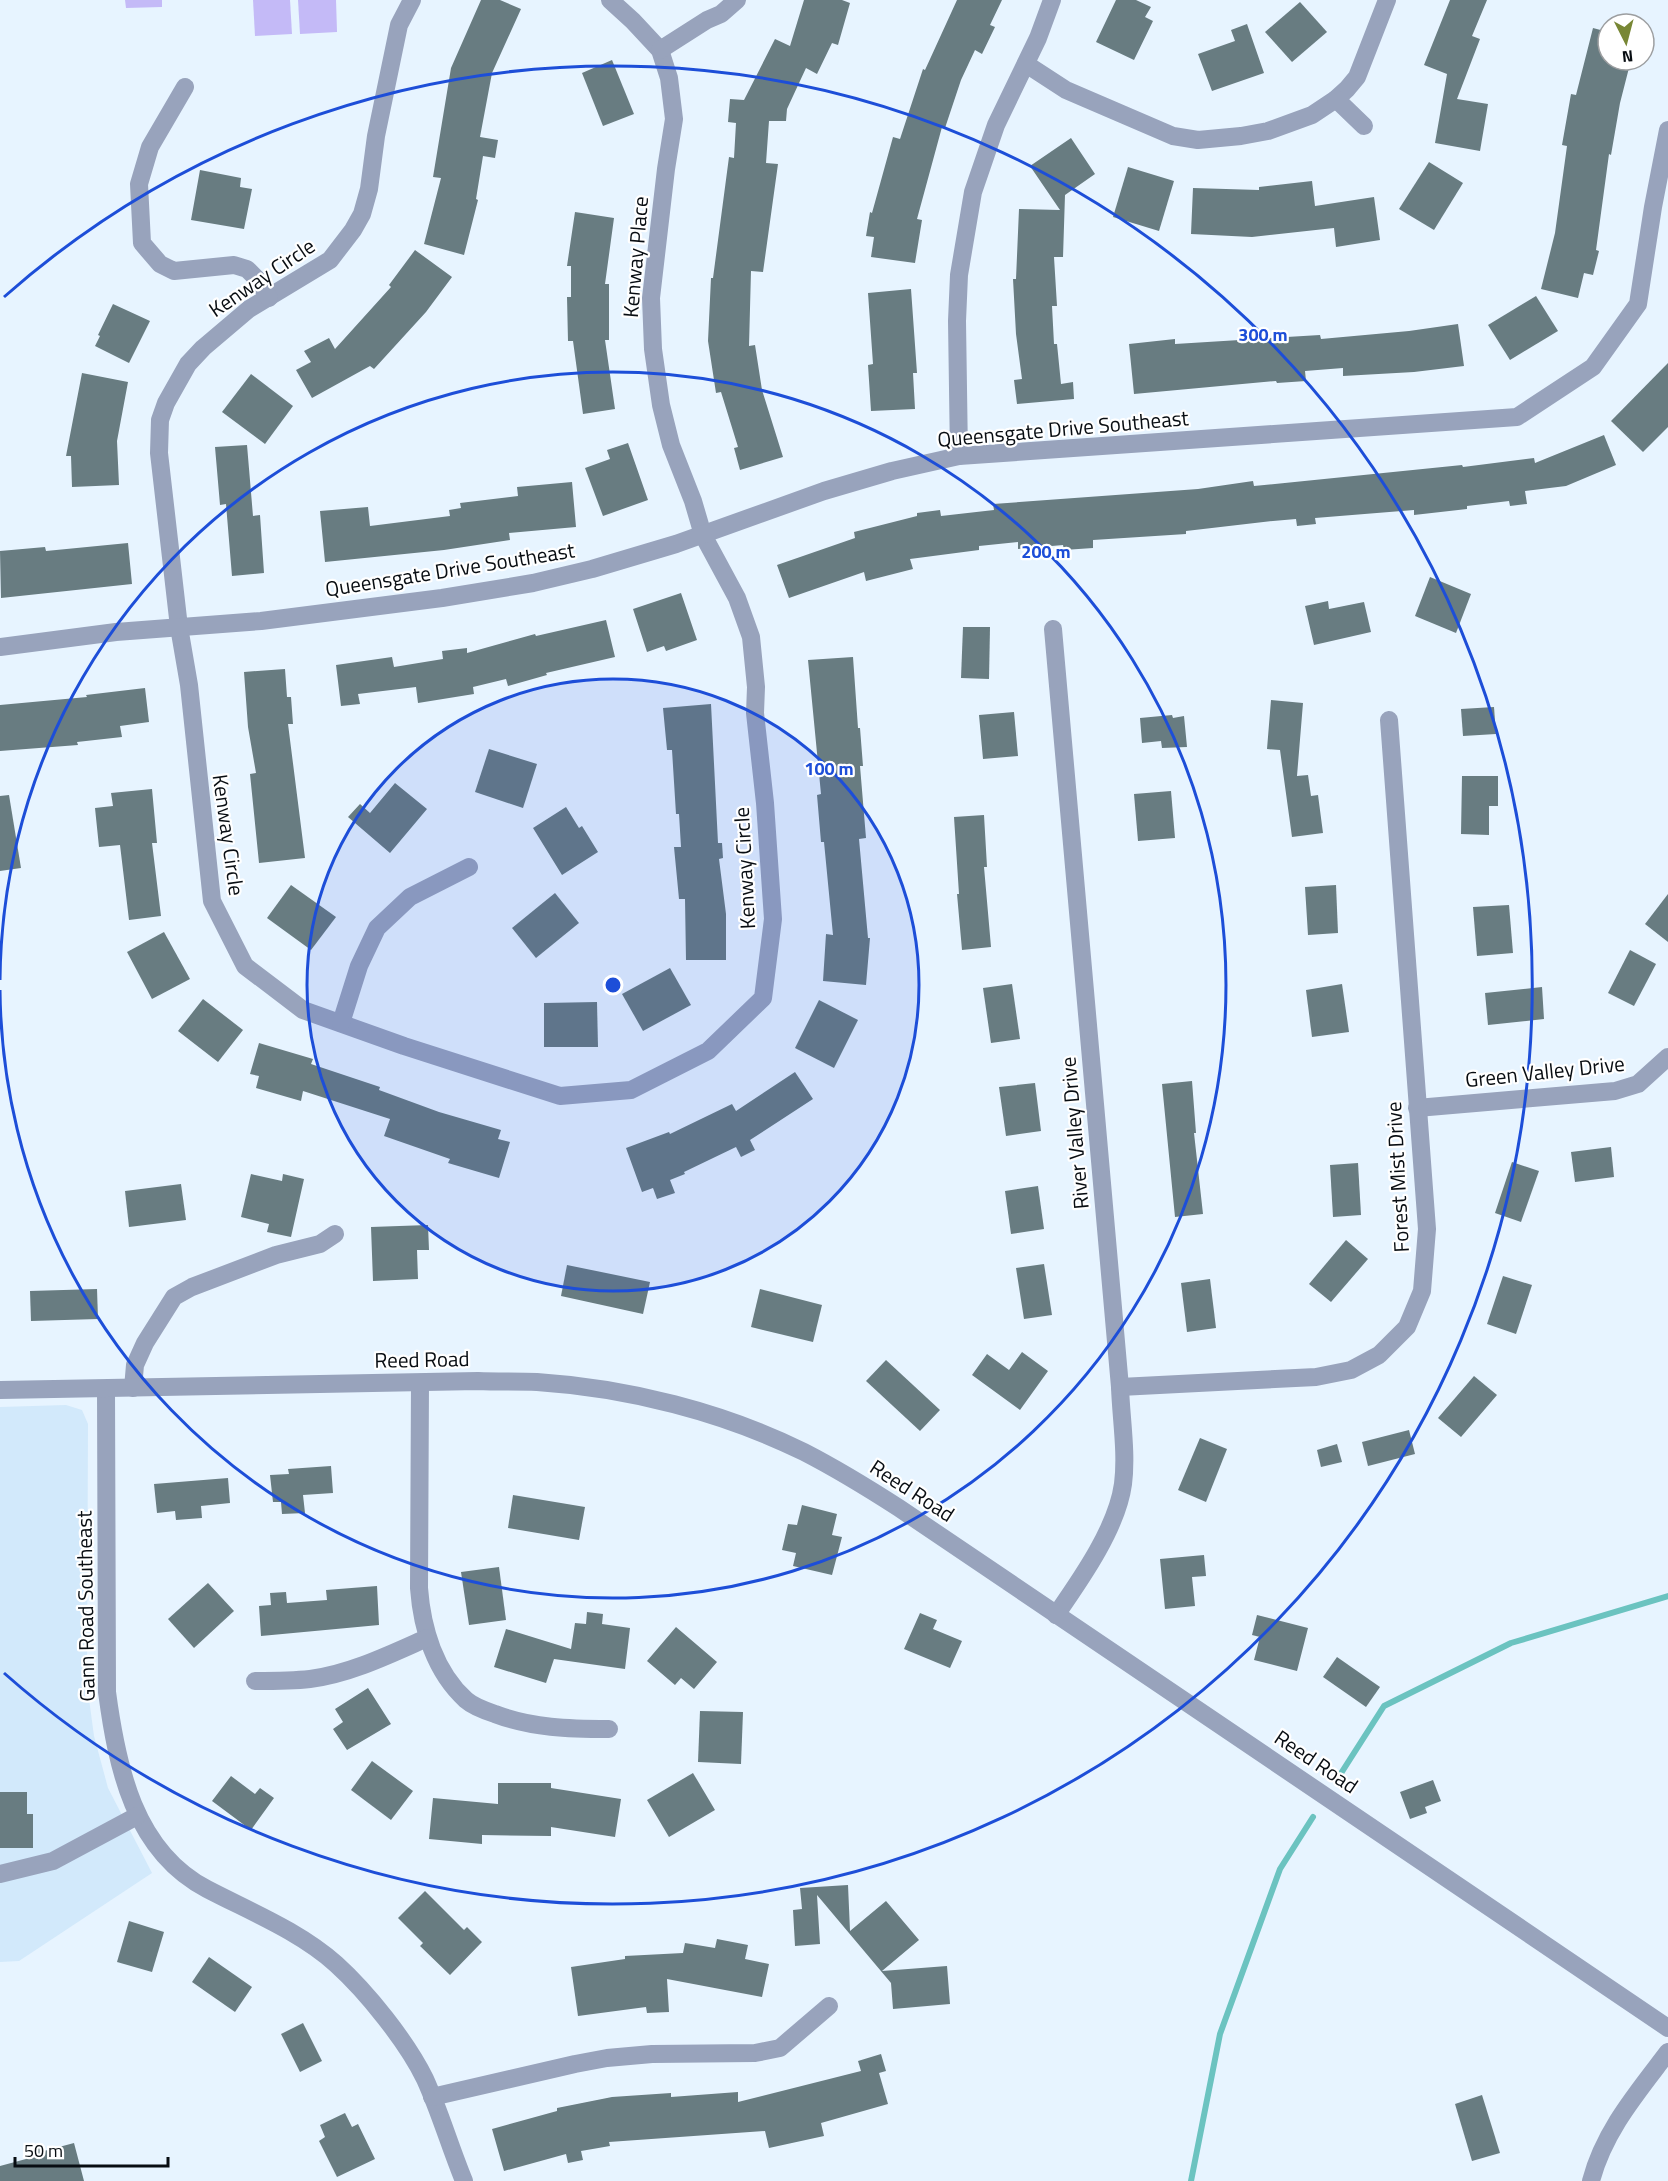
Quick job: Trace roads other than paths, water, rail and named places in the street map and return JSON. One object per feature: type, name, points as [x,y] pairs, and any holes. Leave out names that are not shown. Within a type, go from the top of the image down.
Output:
[{"type":"street","name":"Kenway Circle","points":[[412,0],[399,25],[376,136],[369,189],[362,214],[353,230],[330,260],[249,309],[225,328],[188,364],[166,403],[160,420],[159,453],[179,627],[189,685],[212,901],[245,966],[303,1010],[404,1046],[560,1096],[631,1090],[708,1051],[763,998],[773,919],[765,803],[755,713],[756,687],[751,637],[737,598]]},
{"type":"street","name":"Kenway Place","points":[[610,0],[660,50],[669,78],[674,119],[651,298],[653,341],[661,405],[671,445],[693,501],[703,535],[737,598]]},
{"type":"street","points":[[660,50],[721,14],[737,0]]},
{"type":"street","points":[[959,456],[957,321],[959,275],[973,192],[996,125],[1026,64],[1052,0]]},
{"type":"street","points":[[1026,64],[1066,90],[1173,136],[1198,140],[1241,136],[1268,131],[1312,115],[1336,99],[1357,78],[1387,0]]},
{"type":"street","points":[[185,87],[150,147],[139,184],[142,243],[160,264],[174,271],[234,264],[247,269],[257,279],[269,298]]},
{"type":"street","points":[[1336,99],[1364,126]]},
{"type":"street","name":"Queensgate Drive Southeast","points":[[0,646],[116,632],[261,621],[442,598],[533,583],[592,569],[703,535],[824,491],[892,471],[959,456],[1517,417],[1593,367],[1638,304],[1668,130]]},
{"type":"street","name":"River Valley Drive","points":[[1053,629],[1120,1387],[1124,1473],[1117,1510],[1103,1539],[1056,1615]]},
{"type":"street","name":"Forest Mist Drive","points":[[1120,1387],[1316,1377],[1352,1370],[1379,1355],[1407,1327],[1422,1291],[1427,1229],[1389,720]]},
{"type":"street","points":[[340,1023],[359,966],[377,928],[410,897],[469,867]]},
{"type":"street","name":"Green Valley Drive","points":[[1417,1108],[1615,1091],[1638,1084],[1668,1057]]},
{"type":"street","points":[[134,1388],[135,1365],[145,1342],[174,1297],[192,1287],[276,1255],[320,1245],[334,1234]]},
{"type":"street","name":"Reed Road","points":[[0,1390],[537,1382],[576,1386],[673,1404],[723,1420],[804,1452],[853,1479],[1668,2028]]},
{"type":"street","points":[[420,1383],[419,1588],[427,1638],[441,1667],[468,1701],[487,1711],[533,1725],[609,1729]]},
{"type":"street","name":"Gann Road Southeast","points":[[106,1389],[107,1692],[113,1733],[137,1816],[160,1853],[181,1873],[206,1889],[286,1929],[311,1945],[336,1964],[359,1987],[416,2062],[464,2181]]},
{"type":"street","points":[[255,1682],[310,1679],[334,1674],[427,1638]]},
{"type":"street","points":[[0,1874],[53,1861],[137,1816]]},
{"type":"street","points":[[432,2097],[607,2058],[652,2054],[755,2053],[780,2048],[830,2006]]},
{"type":"street","points":[[1591,2181],[1596,2161],[1610,2132],[1626,2106],[1668,2052]]},
{"type":"waterway","points":[[1338,1778],[1384,1706],[1511,1643],[1668,1596]]},
{"type":"waterway","points":[[1191,2181],[1220,2034],[1280,1869],[1313,1817]]}]
